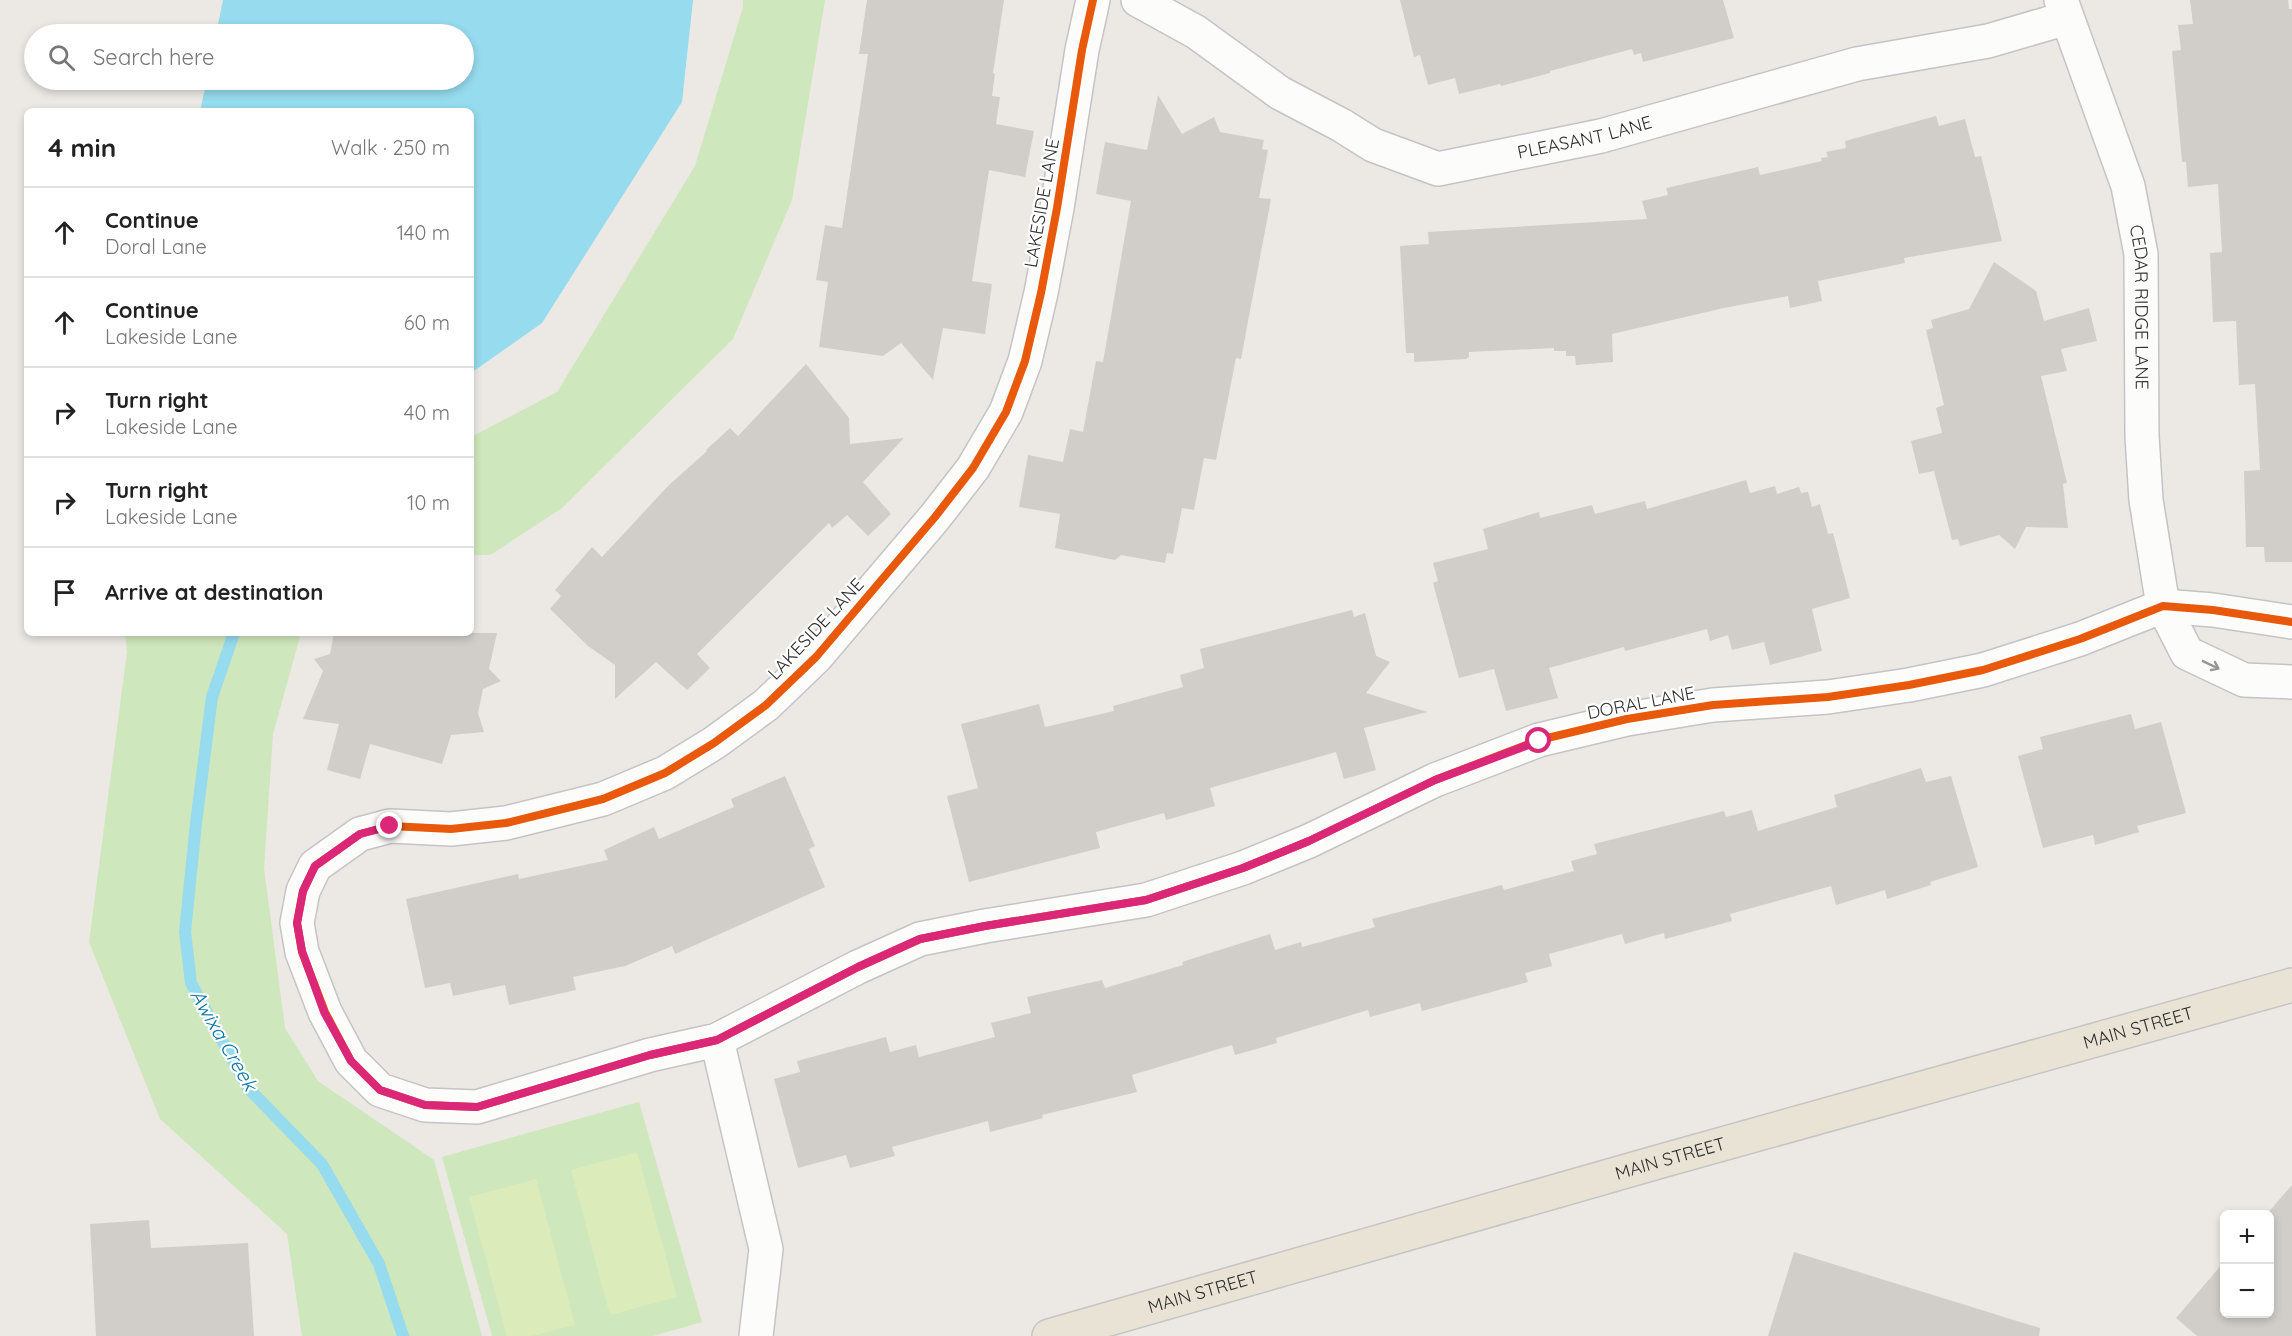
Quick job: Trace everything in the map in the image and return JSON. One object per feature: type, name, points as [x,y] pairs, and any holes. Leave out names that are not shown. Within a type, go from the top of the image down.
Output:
[{"type":"main road","name":"MAIN STREET","points":[[1049,1336],[1676,1157],[2292,985]]},
{"type":"street","name":"LAKESIDE LANE","points":[[717,1040],[650,1055],[477,1107],[425,1105],[380,1090],[351,1061],[324,1012],[302,951],[297,923],[303,891],[315,866],[360,834],[390,826],[451,829],[506,823],[603,799],[665,773],[714,743],[766,705],[816,657],[973,468],[1006,412],[1025,361],[1041,293],[1082,50],[1093,0]]},
{"type":"street","name":"PLEASANT LANE","points":[[1138,0],[1196,32],[1280,93],[1373,146],[1438,169],[1600,136],[1857,64],[1988,40],[2064,9]]},
{"type":"street","name":"CEDAR RIDGE LANE","points":[[2064,9],[2128,186],[2141,254],[2142,436],[2146,500],[2163,606]]},
{"type":"street","name":"DORAL LANE","points":[[717,1040],[858,967],[920,939],[1146,900],[1243,868],[1309,841],[1435,780],[1539,741],[1627,719],[1713,705],[1828,697],[1909,685],[1983,670],[2080,639],[2163,606],[2213,610],[2292,622]]},
{"type":"street","points":[[2163,606],[2187,653],[2244,681],[2292,682]]},
{"type":"street","points":[[717,1040],[766,1249],[756,1336]]},
{"type":"green space","points":[[743,0],[825,0],[792,200],[733,339],[562,508],[490,555],[474,555],[474,435],[557,392],[695,166],[743,7]]},
{"type":"green space","points":[[125,636],[300,636],[273,734],[264,868],[285,1028],[318,1081],[434,1160],[482,1336],[302,1336],[287,1234],[160,1119],[89,942],[127,652]]},
{"type":"green space","points":[[639,1102],[702,1322],[653,1336],[492,1336],[442,1157]]},
{"type":"green space","points":[[637,1152],[677,1297],[610,1315],[571,1170]]},
{"type":"green space","points":[[536,1179],[575,1325],[532,1336],[507,1336],[469,1197]]},
{"type":"water","points":[[223,0],[693,0],[682,102],[542,323],[474,371],[474,108],[201,108],[205,90],[474,90],[474,24],[218,24]]},
{"type":"building","points":[[867,0],[1004,0],[993,73],[995,74],[992,96],[1000,97],[996,124],[1034,131],[1025,177],[989,170],[972,281],[992,284],[985,334],[943,328],[933,380],[901,343],[883,356],[819,347],[828,282],[816,280],[825,225],[842,228],[868,54],[859,54]]},
{"type":"building","points":[[1400,0],[1723,0],[1734,38],[1643,62],[1641,53],[1634,55],[1632,49],[1501,86],[1500,84],[1459,94],[1455,78],[1428,85],[1420,55],[1414,57]]},
{"type":"building","points":[[2190,0],[2288,0],[2289,9],[2292,9],[2292,562],[2265,562],[2264,547],[2246,547],[2244,471],[2260,470],[2255,384],[2239,385],[2236,321],[2213,322],[2210,253],[2222,252],[2218,184],[2188,187],[2186,162],[2182,162],[2172,51],[2181,50],[2178,25],[2193,24]]},
{"type":"building","points":[[1158,95],[1182,134],[1214,117],[1220,132],[1264,140],[1262,149],[1268,150],[1259,198],[1271,199],[1241,359],[1236,358],[1216,460],[1204,458],[1194,510],[1182,508],[1173,554],[1167,553],[1165,563],[1121,555],[1115,560],[1055,548],[1060,514],[1019,507],[1028,455],[1063,462],[1070,429],[1083,432],[1096,361],[1103,362],[1131,201],[1096,194],[1105,142],[1147,150]]},
{"type":"building","points":[[1936,116],[1939,126],[1965,119],[1975,157],[1981,156],[2002,241],[1904,258],[1905,263],[1818,281],[1822,301],[1790,308],[1788,296],[1612,334],[1613,362],[1576,365],[1575,356],[1566,356],[1566,351],[1554,351],[1554,348],[1469,352],[1469,357],[1466,359],[1414,362],[1414,353],[1406,353],[1400,246],[1429,244],[1428,232],[1647,219],[1642,201],[1668,195],[1666,188],[1758,167],[1760,175],[1822,161],[1821,158],[1828,157],[1826,152],[1846,148],[1845,141]]},
{"type":"building","points":[[1994,262],[2036,291],[2044,321],[2089,308],[2097,341],[2061,349],[2067,371],[2041,376],[2067,483],[2063,484],[2068,528],[2026,527],[2015,549],[1999,535],[1960,546],[1958,539],[1952,540],[1934,471],[1919,474],[1911,441],[1942,433],[1936,408],[1944,405],[1926,330],[1933,328],[1931,320],[1969,309]]},
{"type":"building","points":[[806,364],[849,418],[850,444],[904,438],[863,482],[891,514],[868,536],[847,515],[832,528],[829,523],[697,654],[710,668],[687,690],[656,662],[615,699],[615,665],[588,646],[550,609],[561,596],[555,590],[592,547],[602,557],[668,486],[730,428],[738,436]]},
{"type":"building","points":[[1746,480],[1750,493],[1775,486],[1777,494],[1799,487],[1801,493],[1808,492],[1812,507],[1820,504],[1828,534],[1833,533],[1850,598],[1812,609],[1822,651],[1770,665],[1764,642],[1732,650],[1728,635],[1710,641],[1707,629],[1625,651],[1624,647],[1549,668],[1558,698],[1506,711],[1494,669],[1459,678],[1433,583],[1438,581],[1433,563],[1488,549],[1483,529],[1539,512],[1540,518],[1592,505],[1595,514],[1645,501],[1647,509]]},
{"type":"building","points":[[1352,610],[1354,617],[1365,613],[1376,656],[1390,662],[1366,693],[1427,712],[1364,728],[1376,770],[1344,779],[1336,752],[1210,788],[1215,806],[1166,820],[1164,813],[1096,832],[1100,848],[969,882],[947,796],[978,788],[961,724],[1039,704],[1045,727],[1114,711],[1113,706],[1183,687],[1180,675],[1204,668],[1200,649]]},
{"type":"building","points":[[474,633],[497,633],[489,669],[501,681],[483,689],[478,713],[484,732],[451,735],[442,764],[370,744],[360,779],[327,770],[339,724],[303,719],[323,671],[314,659],[330,654],[333,636],[474,636]]},
{"type":"building","points":[[2131,714],[2135,729],[2161,722],[2186,813],[2137,826],[2139,832],[2095,845],[2093,835],[2043,848],[2018,756],[2043,749],[2040,737]]},
{"type":"building","points":[[1921,768],[1926,782],[1951,776],[1978,867],[1887,899],[1885,890],[1836,905],[1831,886],[1730,914],[1732,921],[1665,939],[1664,933],[1625,944],[1622,934],[1549,954],[1552,966],[1525,973],[1528,982],[1422,1011],[1420,1003],[1370,1017],[1368,1010],[1276,1038],[1277,1043],[1235,1055],[1232,1045],[1132,1075],[1137,1092],[1042,1115],[1043,1118],[990,1132],[988,1121],[892,1147],[895,1156],[850,1168],[846,1155],[798,1168],[774,1079],[800,1072],[797,1061],[886,1037],[890,1052],[916,1045],[919,1057],[995,1037],[991,1023],[1031,1013],[1027,997],[1102,980],[1105,988],[1183,965],[1182,962],[1270,934],[1275,950],[1301,942],[1302,947],[1375,927],[1372,919],[1502,885],[1504,890],[1574,871],[1571,861],[1597,854],[1594,844],[1724,811],[1726,817],[1752,810],[1758,831],[1837,807],[1834,795]]},
{"type":"building","points":[[785,776],[815,846],[809,849],[825,887],[675,954],[672,946],[625,966],[573,977],[576,990],[509,1005],[505,985],[453,996],[450,983],[425,988],[406,899],[518,874],[519,879],[608,860],[604,850],[654,827],[659,839],[734,807],[731,799]]},
{"type":"building","points":[[2292,1185],[2292,1336],[2197,1336],[2176,1318],[2220,1267],[2220,1318],[2274,1318],[2274,1210],[2270,1210]]},
{"type":"building","points":[[149,1220],[151,1248],[248,1243],[254,1336],[96,1336],[90,1224]]},
{"type":"building","points":[[1794,1252],[2040,1328],[2039,1336],[1768,1336]]},
{"type":"waterway","name":"Awixa Creek","points":[[233,636],[212,697],[196,823],[185,932],[191,983],[248,1088],[322,1164],[379,1264],[403,1336]]},
{"type":"cycle path","points":[[1093,0],[1082,50],[1041,293],[1025,361],[1006,412],[973,468],[935,517],[816,657],[766,705],[714,743],[665,773],[603,799],[506,823],[451,829],[390,826],[360,834],[315,866],[303,891],[297,923],[302,952],[325,1012],[351,1061],[380,1090],[425,1105],[477,1107],[650,1055],[717,1040],[858,967],[920,939],[1146,900],[1243,868],[1309,841],[1435,780],[1539,740],[1627,719],[1713,705],[1828,697],[1909,685],[1983,670],[2080,639],[2163,606],[2213,610],[2292,622]]},
{"type":"route","points":[[390,826],[360,834],[315,866],[303,891],[297,923],[302,951],[324,1012],[351,1061],[380,1090],[425,1105],[477,1107],[650,1055],[717,1040],[858,967],[920,939],[1146,900],[1243,868],[1309,841],[1435,780],[1539,741]]}]
